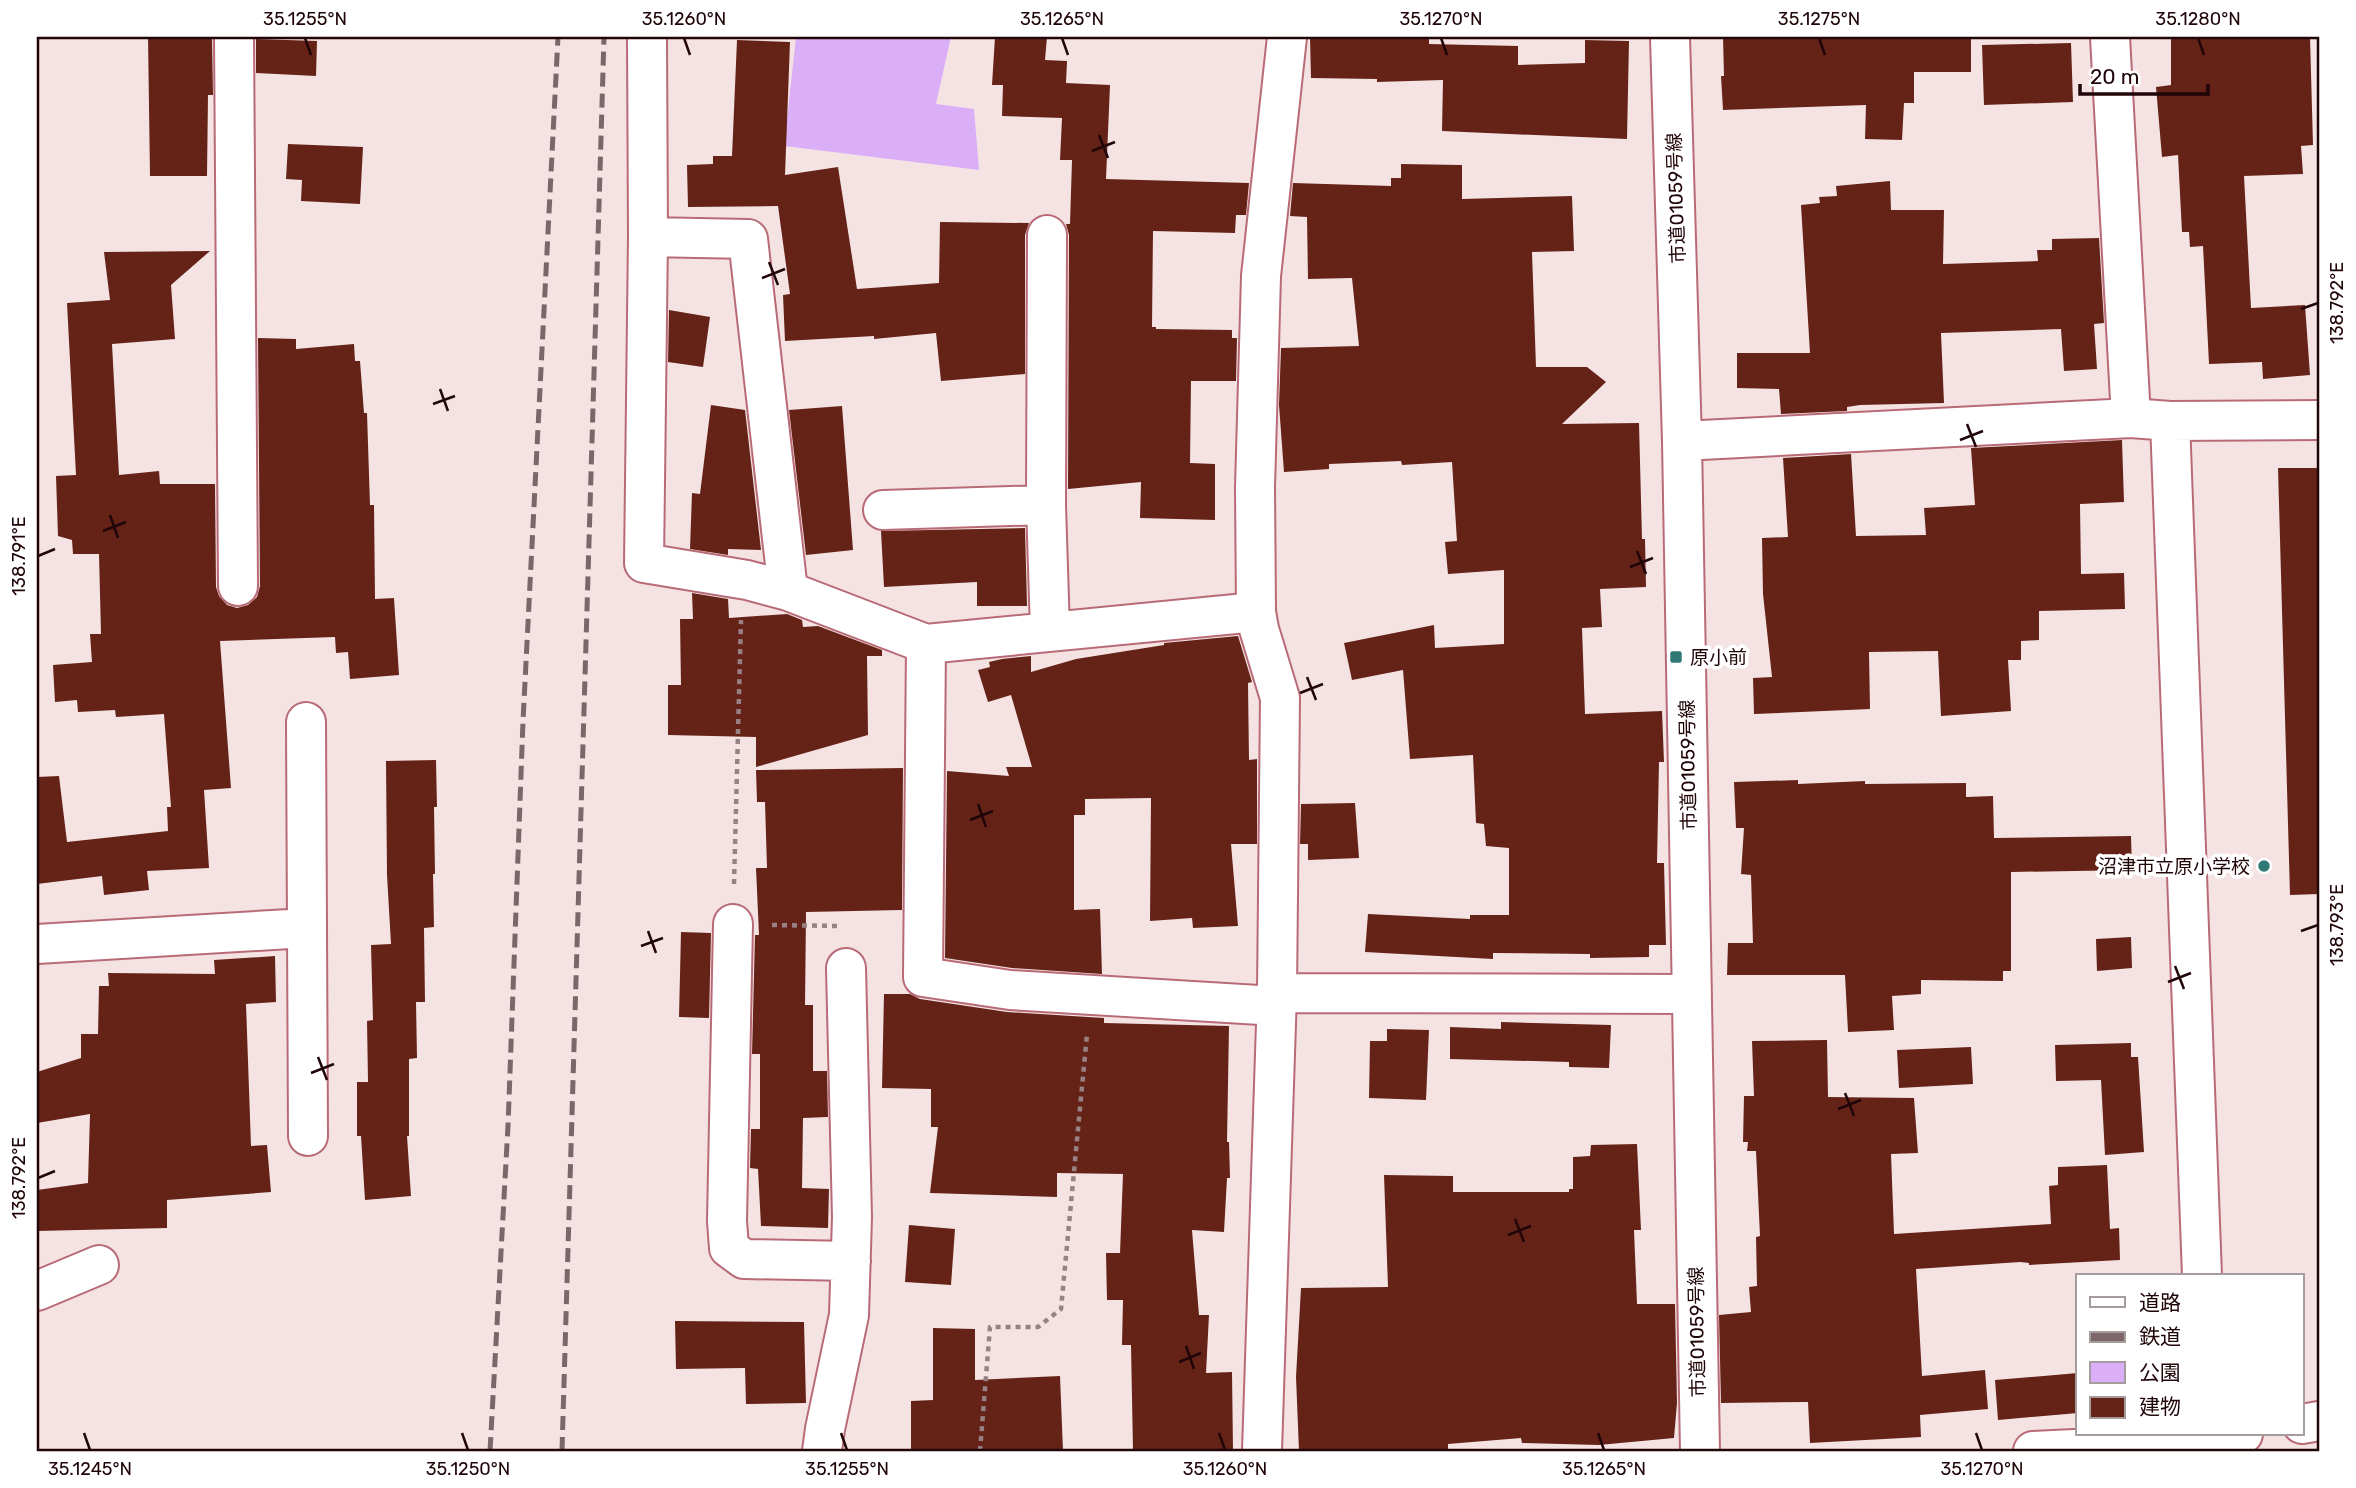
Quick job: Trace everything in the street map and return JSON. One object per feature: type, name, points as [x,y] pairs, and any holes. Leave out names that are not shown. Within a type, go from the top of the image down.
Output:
[{"type":"street","points":[[234,37],[238,586]]},
{"type":"street","points":[[647,37],[648,237],[644,563],[747,580],[788,591],[926,643],[1256,612]]},
{"type":"street","points":[[1262,1451],[1276,999],[1280,698],[1256,612],[1255,487],[1261,276],[1287,37]]},
{"type":"street","name":"市道01059号線","points":[[1670,37],[1682,441],[1700,1451]]},
{"type":"street","points":[[2110,37],[2131,418]]},
{"type":"street","points":[[1047,235],[1046,505],[1051,631]]},
{"type":"street","points":[[648,237],[748,239],[788,591]]},
{"type":"street","points":[[1682,441],[2131,418],[2170,421],[2319,420]]},
{"type":"street","points":[[2170,421],[2202,1274]]},
{"type":"street","points":[[883,510],[1046,505]]},
{"type":"street","points":[[926,643],[923,977],[1010,990],[1090,995],[1276,999],[1692,994]]},
{"type":"street","points":[[306,722],[308,1136]]},
{"type":"street","points":[[733,923],[729,1248],[744,1259],[851,1261]]},
{"type":"street","points":[[37,944],[306,928]]},
{"type":"street","points":[[822,1451],[849,1315],[851,1113],[846,968]]},
{"type":"street","points":[[37,1291],[99,1265]]},
{"type":"street","points":[[2034,1451],[2180,1443],[2229,1436]]},
{"type":"path","points":[[747,580],[741,607],[733,923],[841,926],[846,968]]},
{"type":"path","points":[[980,1451],[990,1327],[1038,1327],[1061,1308],[1090,995]]},
{"type":"green space","points":[[796,37],[951,37],[936,104],[974,109],[979,170],[784,146]]},
{"type":"building","points":[[148,37],[212,37],[213,95],[208,95],[207,176],[150,176]]},
{"type":"building","points":[[995,37],[1047,37],[1045,60],[1067,61],[1066,83],[1110,85],[1106,179],[1249,183],[1246,215],[1236,215],[1235,233],[1153,231],[1152,327],[1232,330],[1232,338],[1237,338],[1236,381],[1191,381],[1190,463],[1215,464],[1215,520],[1140,518],[1141,482],[1068,489],[1069,235],[1066,224],[1070,224],[1072,160],[1060,160],[1062,118],[1002,116],[1003,85],[992,85]]},
{"type":"building","points":[[1310,37],[1429,37],[1429,44],[1518,46],[1518,65],[1585,63],[1585,40],[1629,41],[1627,139],[1442,131],[1443,80],[1377,82],[1377,79],[1311,78]]},
{"type":"building","points":[[1723,37],[1971,39],[1971,72],[1914,72],[1914,103],[1904,103],[1902,140],[1865,139],[1866,105],[1723,110]]},
{"type":"building","points":[[2171,37],[2310,37],[2313,145],[2301,146],[2303,174],[2244,176],[2251,308],[2305,305],[2310,375],[2263,379],[2262,362],[2209,364],[2203,246],[2190,247],[2189,232],[2182,232],[2178,155],[2162,157],[2156,87],[2171,85]]},
{"type":"building","points":[[256,39],[317,41],[316,76],[256,73]]},
{"type":"building","points":[[737,40],[790,42],[785,175],[838,167],[857,289],[939,283],[940,222],[1029,223],[1025,235],[1025,374],[941,381],[936,333],[874,339],[874,336],[785,341],[783,295],[790,294],[778,206],[688,207],[687,165],[713,164],[713,156],[732,156]]},
{"type":"building","points":[[2071,43],[2073,102],[1984,105],[1982,45]]},
{"type":"building","points":[[288,144],[363,147],[360,204],[301,201],[302,180],[286,179]]},
{"type":"building","points":[[1401,164],[1462,165],[1462,199],[1572,196],[1574,251],[1532,252],[1536,367],[1587,367],[1606,382],[1562,424],[1639,423],[1646,587],[1600,589],[1602,627],[1582,628],[1585,714],[1662,711],[1664,762],[1659,762],[1657,863],[1664,863],[1666,945],[1649,945],[1649,957],[1590,958],[1590,954],[1493,953],[1493,959],[1365,952],[1368,914],[1470,919],[1470,915],[1509,915],[1509,848],[1486,846],[1484,824],[1476,823],[1473,755],[1410,759],[1403,670],[1352,680],[1344,643],[1434,625],[1435,648],[1504,644],[1504,570],[1448,574],[1445,542],[1457,541],[1452,462],[1402,465],[1401,461],[1329,464],[1329,469],[1284,472],[1279,405],[1281,348],[1359,346],[1352,278],[1308,279],[1307,217],[1290,216],[1293,183],[1391,186],[1391,178],[1401,178]]},
{"type":"building","points":[[1890,181],[1891,210],[1944,210],[1943,264],[2038,261],[2037,250],[2052,250],[2052,239],[2099,238],[2104,323],[2094,324],[2097,369],[2064,371],[2061,329],[1941,333],[1944,403],[1860,405],[1847,407],[1847,411],[1781,414],[1779,389],[1737,388],[1737,353],[1810,353],[1801,205],[1820,203],[1819,197],[1837,196],[1836,186]]},
{"type":"building","points":[[210,251],[171,285],[175,339],[112,344],[119,475],[159,471],[160,484],[215,484],[216,587],[219,596],[227,605],[237,608],[248,605],[257,597],[260,586],[258,338],[296,339],[296,349],[354,344],[355,361],[360,361],[364,413],[367,413],[370,505],[374,505],[375,599],[394,598],[399,675],[350,679],[348,652],[336,653],[335,637],[220,641],[231,788],[204,790],[209,868],[147,871],[149,890],[104,895],[102,876],[37,884],[37,777],[59,776],[67,842],[168,831],[167,807],[171,807],[164,714],[116,717],[115,710],[78,712],[77,700],[55,702],[53,665],[92,662],[90,634],[101,634],[99,554],[73,554],[72,540],[58,536],[56,476],[76,475],[67,303],[110,300],[104,252]]},
{"type":"building","points":[[669,310],[710,317],[703,367],[668,362]]},
{"type":"building","points":[[711,405],[745,410],[761,550],[728,549],[728,555],[690,549],[692,493],[700,494]]},
{"type":"building","points":[[842,406],[853,550],[806,555],[789,410]]},
{"type":"building","points":[[2122,440],[2124,502],[2080,504],[2081,574],[2124,573],[2125,609],[2039,611],[2039,640],[2021,641],[2021,660],[2008,660],[2011,711],[1941,716],[1938,651],[1869,652],[1870,709],[1754,714],[1753,678],[1772,677],[1763,594],[1762,538],[1788,537],[1783,458],[1851,454],[1856,536],[1926,535],[1924,508],[1975,505],[1971,448]]},
{"type":"building","points":[[2278,468],[2319,468],[2319,894],[2290,895]]},
{"type":"building","points":[[1025,528],[1027,606],[977,606],[977,582],[884,587],[881,531]]},
{"type":"building","points":[[692,593],[728,599],[729,618],[787,614],[802,620],[803,627],[818,626],[882,650],[882,656],[867,656],[868,735],[756,767],[756,737],[668,735],[668,685],[681,685],[680,619],[693,619]]},
{"type":"building","points":[[1238,636],[1252,682],[1248,683],[1249,760],[1257,759],[1257,844],[1231,844],[1238,926],[1193,928],[1192,918],[1150,921],[1151,798],[1085,799],[1085,815],[1074,815],[1074,910],[1100,909],[1102,974],[1012,968],[945,958],[947,771],[1009,776],[1006,767],[1032,767],[1011,695],[988,702],[978,670],[990,667],[989,662],[1031,656],[1031,672],[1076,659],[1164,643]]},
{"type":"building","points":[[436,760],[434,927],[424,928],[425,1002],[416,1002],[417,1058],[409,1059],[407,1136],[411,1196],[365,1200],[361,1136],[357,1136],[357,1082],[368,1082],[367,1021],[373,1020],[371,945],[391,944],[387,875],[386,761]]},
{"type":"building","points":[[903,768],[902,910],[806,912],[805,1005],[813,1005],[813,1071],[827,1071],[828,1117],[803,1118],[802,1188],[829,1189],[828,1228],[761,1226],[758,1169],[750,1168],[751,1129],[760,1129],[760,1054],[752,1054],[755,935],[759,935],[756,868],[767,868],[765,802],[757,802],[756,770]]},
{"type":"building","points":[[1798,780],[1798,784],[1865,781],[1865,784],[1966,783],[1966,797],[1993,796],[1994,838],[2131,836],[2132,870],[2011,872],[2011,971],[2003,971],[2003,981],[1921,980],[1921,994],[1892,996],[1894,1030],[1848,1032],[1845,975],[1727,975],[1728,943],[1753,943],[1751,875],[1741,874],[1744,828],[1736,828],[1734,782]]},
{"type":"building","points":[[1355,803],[1359,858],[1308,860],[1308,844],[1300,844],[1301,804]]},
{"type":"building","points":[[681,932],[711,933],[709,1018],[679,1017]]},
{"type":"building","points":[[2131,937],[2132,968],[2097,971],[2096,939]]},
{"type":"building","points":[[275,956],[276,1002],[246,1004],[251,1146],[267,1145],[271,1192],[167,1200],[167,1228],[37,1231],[37,1190],[88,1183],[90,1114],[37,1123],[37,1072],[81,1058],[81,1034],[98,1034],[99,986],[109,986],[108,973],[215,974],[214,960]]},
{"type":"building","points":[[884,994],[910,994],[920,999],[1007,1012],[1104,1018],[1104,1023],[1229,1026],[1227,1142],[1230,1178],[1227,1178],[1224,1232],[1192,1230],[1199,1315],[1209,1315],[1206,1373],[1232,1372],[1233,1451],[1133,1451],[1131,1345],[1122,1345],[1123,1300],[1107,1300],[1106,1253],[1120,1253],[1123,1174],[1057,1173],[1057,1197],[930,1193],[938,1127],[931,1127],[931,1089],[882,1088]]},
{"type":"building","points":[[1501,1022],[1611,1025],[1609,1068],[1569,1067],[1569,1062],[1450,1059],[1450,1027],[1501,1029]]},
{"type":"building","points":[[1387,1029],[1429,1030],[1426,1100],[1369,1098],[1370,1041],[1387,1041]]},
{"type":"building","points":[[1827,1040],[1828,1097],[1914,1098],[1918,1153],[1891,1154],[1894,1234],[2051,1224],[2049,1186],[2058,1185],[2058,1167],[2107,1165],[2110,1229],[2119,1228],[2120,1260],[2029,1265],[2020,1262],[1916,1269],[1922,1376],[1985,1370],[1988,1409],[1920,1415],[1921,1437],[1810,1443],[1808,1402],[1721,1403],[1719,1315],[1751,1312],[1749,1287],[1757,1286],[1756,1237],[1760,1236],[1756,1151],[1747,1151],[1748,1142],[1743,1142],[1744,1096],[1754,1096],[1752,1041]]},
{"type":"building","points":[[2131,1043],[2131,1057],[2138,1057],[2144,1152],[2105,1155],[2101,1080],[2056,1081],[2055,1045]]},
{"type":"building","points":[[1971,1047],[1973,1084],[1899,1088],[1897,1050]]},
{"type":"building","points":[[1637,1144],[1641,1230],[1634,1230],[1637,1304],[1675,1304],[1677,1403],[1674,1438],[1599,1445],[1522,1443],[1521,1438],[1448,1444],[1448,1451],[1299,1451],[1296,1377],[1301,1288],[1388,1287],[1384,1175],[1453,1176],[1453,1192],[1569,1192],[1569,1189],[1573,1189],[1573,1157],[1590,1156],[1591,1145]]},
{"type":"building","points":[[909,1225],[955,1229],[951,1285],[905,1282]]},
{"type":"building","points":[[675,1321],[804,1322],[806,1403],[746,1404],[745,1368],[676,1369]]},
{"type":"building","points":[[933,1328],[975,1329],[975,1380],[1060,1376],[1063,1451],[911,1451],[911,1401],[933,1400]]},
{"type":"building","points":[[2076,1373],[2076,1413],[1998,1420],[1995,1380]]},
{"type":"railway","points":[[490,1451],[508,1126],[523,721],[558,37]]},
{"type":"railway","points":[[562,1451],[604,37]]},
{"type":"place","name":"原小前","points":[[1676,657]]},
{"type":"place","name":"沼津市立原小学校","points":[[2264,866]]}]
